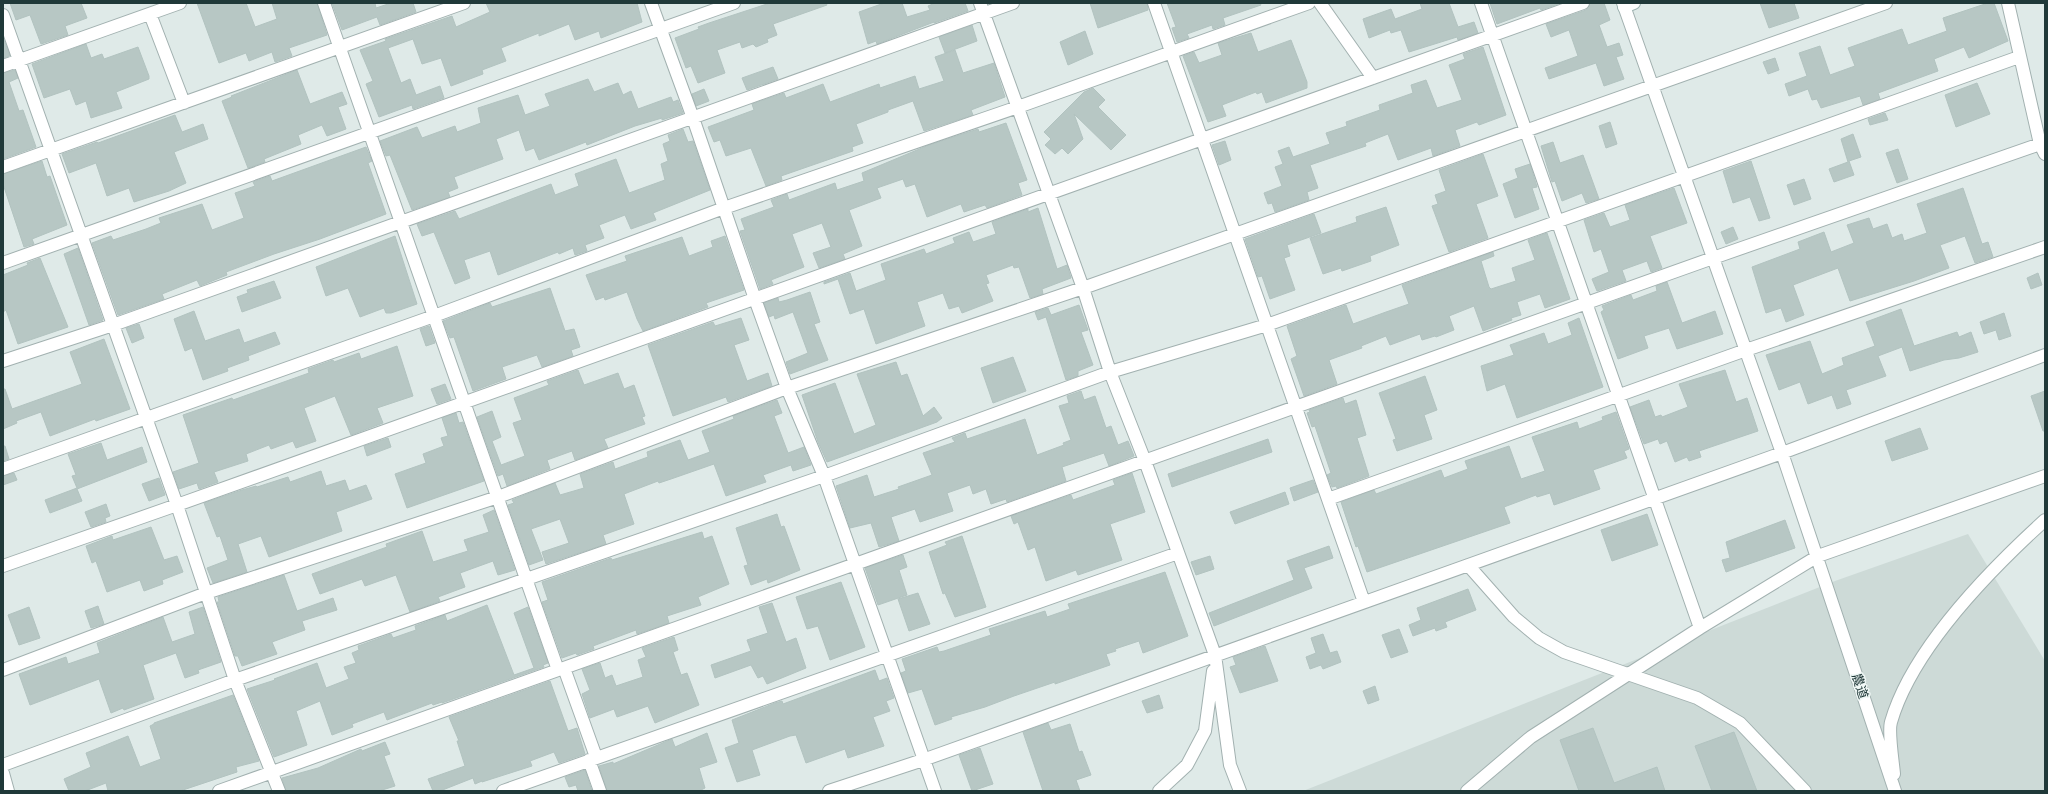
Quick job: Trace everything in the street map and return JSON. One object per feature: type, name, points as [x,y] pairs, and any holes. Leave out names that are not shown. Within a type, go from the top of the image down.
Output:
[{"type":"street","points":[[3,66],[180,3]]},
{"type":"street","points":[[324,3],[526,579],[561,669],[592,758],[600,791]]},
{"type":"street","points":[[3,167],[464,3]]},
{"type":"street","points":[[651,3],[693,118],[787,388],[824,476],[854,565],[935,791]]},
{"type":"street","points":[[3,262],[734,3]]},
{"type":"street","points":[[3,361],[113,325],[693,118],[982,8],[1013,3]]},
{"type":"street","points":[[1154,3],[1364,602]]},
{"type":"street","points":[[3,469],[434,316],[724,208],[1018,108],[1309,3]]},
{"type":"street","points":[[1320,3],[1373,78]]},
{"type":"street","points":[[1481,3],[1700,628]]},
{"type":"street","points":[[3,566],[465,403],[1583,3]]},
{"type":"street","points":[[3,670],[206,592],[498,497],[787,388],[1083,288],[1886,3]]},
{"type":"street","points":[[218,791],[1713,258],[2043,149],[2019,57],[2008,3]]},
{"type":"street","name":"農道","points":[[1627,4],[1652,85],[1818,556],[1895,791]]},
{"type":"street","points":[[982,8],[1083,288],[1110,372],[1145,461],[1215,655],[1230,765],[1240,791]]},
{"type":"street","points":[[150,14],[184,103]]},
{"type":"street","points":[[3,15],[147,419],[235,680],[279,791]]},
{"type":"street","points":[[3,765],[235,680],[824,476],[1110,372],[1267,325],[1684,175],[2019,57]]},
{"type":"street","points":[[1328,499],[1746,350],[2045,247]]},
{"type":"street","points":[[829,791],[923,760],[1782,453],[2045,355]]},
{"type":"street","points":[[1468,791],[1531,737],[1627,674],[1818,556],[2045,476]]},
{"type":"street","points":[[1895,791],[1891,724],[1908,680],[1936,636],[2007,554],[2045,520]]},
{"type":"street","points":[[503,791],[592,758],[887,657],[1178,553]]},
{"type":"street","points":[[1468,565],[1514,617],[1539,638],[1564,652],[1697,698],[1740,724],[1805,791]]},
{"type":"street","points":[[1159,791],[1187,765],[1205,731],[1215,655]]},
{"type":"street","points":[[3,773],[8,791]]},
{"type":"shaded area","points":[[1968,534],[2045,661],[2045,791],[1303,791],[1835,581]]},
{"type":"building","points":[[10,3],[81,3],[87,18],[65,26],[68,35],[41,44],[30,15],[16,20]]},
{"type":"building","points":[[197,3],[246,3],[255,27],[277,19],[272,3],[317,3],[327,35],[289,48],[292,56],[275,62],[272,52],[249,61],[246,53],[219,63]]},
{"type":"building","points":[[332,3],[375,3],[376,8],[391,3],[413,3],[416,12],[380,25],[377,17],[342,30]]},
{"type":"building","points":[[486,3],[637,3],[642,22],[601,38],[599,31],[575,40],[569,24],[539,36],[539,33],[501,48],[506,61],[482,70],[483,74],[451,86],[441,58],[422,64],[413,39],[388,48],[401,83],[410,79],[416,95],[440,86],[444,98],[413,109],[412,105],[379,117],[366,84],[373,81],[360,50],[386,41],[385,39],[452,16],[456,27],[490,12]]},
{"type":"building","points":[[770,3],[826,3],[827,5],[773,24],[777,35],[767,39],[768,42],[756,47],[753,44],[742,48],[740,42],[717,50],[725,73],[698,83],[691,66],[686,68],[675,38],[699,29],[698,27]]},
{"type":"building","points":[[884,3],[902,3],[907,17],[930,10],[928,6],[935,3],[965,3],[968,11],[934,22],[877,44],[876,41],[868,44],[859,12]]},
{"type":"building","points":[[1090,3],[1147,3],[1148,10],[1098,28]]},
{"type":"building","points":[[1167,3],[1260,3],[1261,5],[1223,18],[1225,25],[1213,29],[1212,25],[1187,34],[1189,38],[1177,42],[1172,28],[1176,27]]},
{"type":"building","points":[[1420,3],[1449,3],[1458,27],[1474,22],[1478,33],[1458,40],[1457,37],[1409,52],[1401,30],[1391,33],[1390,30],[1369,38],[1363,19],[1391,9],[1395,19],[1422,9]]},
{"type":"building","points":[[1490,3],[1561,3],[1541,10],[1540,8],[1497,24]]},
{"type":"building","points":[[1590,3],[1604,3],[1610,20],[1599,25],[1607,47],[1619,43],[1623,55],[1616,57],[1624,79],[1604,86],[1596,63],[1549,79],[1545,68],[1578,56],[1569,30],[1551,37],[1546,24],[1586,10]]},
{"type":"building","points":[[1760,3],[1794,3],[1799,18],[1769,28]]},
{"type":"building","points":[[1988,3],[1994,3],[2008,41],[1969,58],[1964,47],[1934,59],[1938,71],[1878,93],[1880,99],[1863,105],[1860,96],[1821,108],[1817,99],[1812,100],[1808,89],[1789,96],[1785,84],[1807,76],[1799,53],[1820,46],[1830,75],[1855,66],[1848,48],[1902,29],[1908,45],[1947,31],[1943,18]]},
{"type":"building","points":[[972,25],[977,41],[945,53],[939,37]]},
{"type":"building","points":[[1085,31],[1093,54],[1068,65],[1060,42]]},
{"type":"building","points":[[1251,33],[1258,52],[1291,40],[1307,82],[1307,88],[1266,103],[1262,92],[1257,94],[1256,92],[1222,105],[1226,116],[1208,122],[1183,56],[1194,52],[1199,63],[1222,55],[1218,43]]},
{"type":"building","points":[[3,37],[10,56],[3,58]]},
{"type":"building","points":[[86,44],[91,58],[102,54],[104,59],[138,47],[149,76],[149,79],[116,92],[122,108],[91,118],[86,101],[76,105],[70,89],[44,98],[32,64]]},
{"type":"building","points":[[1483,47],[1506,115],[1479,125],[1477,122],[1455,130],[1460,146],[1433,156],[1431,148],[1398,160],[1388,134],[1365,143],[1366,146],[1310,165],[1318,188],[1307,192],[1309,200],[1275,212],[1272,203],[1268,204],[1264,193],[1282,186],[1275,167],[1283,164],[1278,151],[1289,147],[1293,157],[1330,144],[1326,133],[1347,126],[1346,122],[1380,110],[1379,105],[1413,93],[1411,85],[1426,80],[1437,108],[1462,100],[1449,65],[1465,59],[1463,54]]},
{"type":"building","points":[[955,50],[963,73],[994,63],[1005,97],[971,110],[973,115],[924,131],[913,101],[888,110],[888,112],[856,124],[863,143],[852,147],[853,151],[781,176],[782,180],[766,186],[751,148],[726,156],[720,140],[714,142],[708,127],[754,110],[752,104],[784,93],[786,98],[823,84],[830,102],[879,84],[880,88],[915,76],[919,89],[944,81],[935,57]]},
{"type":"building","points":[[1775,58],[1779,70],[1768,74],[1763,62]]},
{"type":"building","points":[[773,67],[778,79],[747,90],[742,78]]},
{"type":"building","points":[[15,70],[18,78],[9,82],[19,111],[23,110],[36,147],[3,159],[3,73]]},
{"type":"building","points":[[297,70],[310,104],[342,92],[347,104],[338,107],[346,129],[327,136],[322,125],[298,135],[301,144],[264,159],[265,162],[248,168],[222,101]]},
{"type":"building","points":[[588,79],[594,92],[618,83],[623,95],[631,91],[638,109],[671,97],[673,102],[678,100],[683,113],[662,120],[662,118],[635,126],[587,145],[586,142],[539,160],[534,148],[526,151],[519,130],[496,139],[503,159],[454,177],[458,188],[448,192],[450,197],[412,210],[390,155],[386,156],[380,141],[417,127],[422,138],[455,126],[457,132],[481,123],[478,108],[518,95],[525,115],[550,106],[545,94]]},
{"type":"building","points":[[1977,83],[1990,114],[1956,127],[1945,95]]},
{"type":"building","points":[[1093,88],[1105,100],[1098,107],[1126,135],[1111,150],[1074,114],[1083,139],[1068,154],[1062,148],[1055,154],[1045,145],[1051,139],[1044,132],[1084,92]]},
{"type":"building","points":[[704,89],[709,101],[696,106],[692,94]]},
{"type":"building","points":[[1885,113],[1888,120],[1870,125],[1868,119]]},
{"type":"building","points":[[175,115],[182,132],[203,124],[208,139],[174,152],[186,183],[169,191],[134,202],[129,188],[107,196],[96,163],[69,173],[62,154],[97,142],[98,143]]},
{"type":"building","points":[[1610,122],[1617,144],[1606,148],[1599,126]]},
{"type":"building","points":[[1006,123],[1027,180],[1018,183],[1022,195],[987,208],[985,205],[964,212],[961,204],[927,217],[915,184],[906,187],[903,179],[877,188],[881,198],[849,210],[862,246],[843,254],[845,259],[819,268],[813,253],[831,247],[822,223],[792,234],[804,267],[771,280],[773,284],[760,289],[740,231],[745,230],[741,219],[774,207],[771,200],[787,194],[789,200],[835,183],[837,190],[864,181],[862,173],[929,145],[978,129],[979,132]]},
{"type":"building","points":[[683,129],[688,142],[693,141],[710,190],[653,213],[656,220],[631,229],[625,215],[599,225],[604,238],[585,245],[587,251],[575,255],[573,248],[559,254],[558,252],[498,275],[490,251],[464,260],[470,278],[455,284],[434,232],[422,236],[417,224],[455,211],[459,219],[551,184],[555,195],[579,186],[575,174],[616,159],[629,193],[665,180],[661,164],[668,161],[663,144],[670,141],[668,135]]},
{"type":"building","points":[[1853,134],[1861,157],[1849,161],[1854,175],[1834,182],[1829,169],[1848,162],[1841,139]]},
{"type":"building","points":[[1225,141],[1231,160],[1219,165],[1212,145]]},
{"type":"building","points":[[1553,142],[1560,163],[1583,155],[1599,199],[1586,203],[1582,193],[1562,201],[1555,181],[1552,182],[1541,146]]},
{"type":"building","points":[[366,147],[372,161],[368,163],[386,214],[226,272],[227,275],[200,286],[197,280],[162,294],[164,299],[118,315],[92,243],[111,236],[113,240],[146,229],[161,223],[159,218],[202,204],[212,230],[244,218],[235,193],[255,186],[253,182],[270,176],[272,181]]},
{"type":"building","points":[[1898,149],[1908,179],[1897,183],[1886,153]]},
{"type":"building","points":[[1483,154],[1498,196],[1476,204],[1488,238],[1449,252],[1432,206],[1438,204],[1435,195],[1446,191],[1439,170]]},
{"type":"building","points":[[42,161],[47,177],[50,176],[67,225],[32,239],[34,244],[24,247],[3,184],[3,174]]},
{"type":"building","points":[[1751,161],[1770,218],[1759,221],[1750,197],[1733,203],[1723,171]]},
{"type":"building","points":[[1530,164],[1537,187],[1532,188],[1539,209],[1515,218],[1503,184],[1518,178],[1515,169]]},
{"type":"building","points":[[1804,179],[1811,199],[1794,205],[1787,185]]},
{"type":"building","points":[[1674,188],[1687,223],[1650,236],[1662,268],[1651,272],[1647,261],[1622,270],[1626,281],[1597,291],[1592,279],[1609,272],[1601,249],[1594,252],[1584,220],[1604,213],[1610,227],[1630,220],[1625,205]]},
{"type":"building","points":[[1963,188],[1982,244],[1988,242],[1993,257],[1975,263],[1965,236],[1940,245],[1949,268],[1914,281],[1850,301],[1838,268],[1793,285],[1804,315],[1786,322],[1781,308],[1766,313],[1752,267],[1800,249],[1798,242],[1824,232],[1831,252],[1854,243],[1847,225],[1869,218],[1873,229],[1887,224],[1892,238],[1902,234],[1904,241],[1927,233],[1917,204]]},
{"type":"building","points":[[1386,207],[1399,245],[1370,256],[1371,261],[1342,271],[1341,268],[1323,274],[1310,238],[1357,222],[1356,217]]},
{"type":"building","points":[[1038,208],[1057,269],[1067,265],[1071,278],[1042,289],[1043,294],[1030,298],[1019,267],[1014,268],[1013,265],[986,275],[989,283],[986,284],[993,301],[962,313],[959,306],[949,309],[943,293],[917,302],[925,326],[876,344],[864,309],[850,314],[838,279],[824,284],[824,282],[850,273],[856,291],[886,280],[881,264],[924,249],[926,254],[955,243],[953,238],[969,232],[973,242],[996,234],[992,222],[1028,209],[1028,212]]},
{"type":"building","points":[[1314,214],[1321,233],[1287,245],[1290,256],[1284,258],[1295,290],[1270,299],[1262,276],[1258,277],[1245,239]]},
{"type":"building","points":[[1733,227],[1738,239],[1726,244],[1721,232]]},
{"type":"building","points":[[1547,233],[1570,299],[1545,308],[1540,294],[1517,302],[1521,315],[1483,331],[1474,306],[1449,316],[1454,330],[1436,337],[1422,340],[1420,334],[1390,345],[1386,336],[1361,346],[1362,348],[1329,360],[1337,384],[1304,396],[1291,359],[1297,356],[1287,326],[1346,305],[1353,324],[1409,304],[1402,285],[1493,252],[1494,256],[1481,261],[1489,287],[1491,289],[1516,281],[1512,268],[1535,260],[1528,240]]},
{"type":"building","points":[[395,236],[417,304],[391,313],[386,313],[384,308],[360,317],[348,288],[326,296],[316,267]]},
{"type":"building","points":[[725,236],[744,290],[706,303],[708,307],[643,331],[627,292],[605,300],[604,297],[596,300],[586,275],[627,261],[625,256],[682,237],[689,256],[713,247],[711,241]]},
{"type":"building","points":[[78,248],[103,320],[89,325],[64,254]]},
{"type":"building","points":[[40,258],[68,327],[18,344],[6,310],[3,312],[3,275],[28,265],[27,263]]},
{"type":"building","points":[[2038,273],[2042,285],[2031,289],[2027,278]]},
{"type":"building","points":[[274,281],[281,298],[242,312],[237,297],[248,293],[247,290]]},
{"type":"building","points":[[1667,282],[1682,323],[1715,311],[1723,334],[1677,349],[1669,328],[1644,336],[1648,348],[1618,359],[1601,312],[1604,310],[1602,306],[1631,295],[1633,300],[1657,291],[1656,286]]},
{"type":"building","points":[[550,288],[565,331],[574,329],[580,347],[571,350],[573,356],[542,367],[537,355],[502,367],[506,379],[473,391],[454,337],[450,338],[443,321],[490,303],[492,307]]},
{"type":"building","points":[[810,292],[820,322],[814,324],[828,360],[790,374],[786,362],[808,353],[793,312],[775,319],[774,315],[769,317],[764,303],[778,298],[779,302]]},
{"type":"building","points":[[1079,305],[1088,330],[1081,332],[1093,365],[1078,371],[1078,376],[1066,380],[1046,317],[1038,320],[1035,312],[1048,308],[1051,315]]},
{"type":"building","points":[[1901,309],[1914,346],[1957,332],[1959,337],[1971,332],[1978,352],[1959,358],[1944,360],[1910,371],[1902,347],[1878,356],[1886,376],[1846,390],[1851,404],[1837,409],[1832,395],[1808,404],[1800,382],[1779,390],[1766,355],[1810,341],[1822,374],[1844,365],[1842,358],[1875,346],[1866,322]]},
{"type":"building","points":[[194,311],[205,341],[239,329],[244,343],[275,332],[280,344],[248,356],[249,360],[227,368],[228,371],[203,380],[192,348],[185,351],[174,319]]},
{"type":"building","points":[[2004,313],[2011,336],[1999,340],[1996,330],[1984,334],[1980,322]]},
{"type":"building","points":[[741,318],[749,340],[734,345],[747,381],[768,373],[772,386],[728,402],[726,397],[673,416],[648,345],[713,322],[715,326]]},
{"type":"building","points":[[1579,318],[1603,387],[1517,418],[1505,384],[1487,391],[1481,366],[1514,355],[1510,345],[1544,333],[1548,344],[1572,335],[1568,323]]},
{"type":"building","points":[[139,324],[144,338],[132,343],[126,328]]},
{"type":"building","points":[[429,326],[435,343],[426,346],[420,329]]},
{"type":"building","points":[[104,339],[130,409],[96,421],[95,419],[50,436],[41,412],[16,421],[17,423],[3,429],[3,389],[5,389],[12,409],[82,384],[70,352]]},
{"type":"building","points":[[397,346],[413,396],[377,408],[383,423],[351,435],[335,396],[304,408],[316,441],[296,448],[293,441],[271,449],[269,445],[246,454],[248,461],[214,472],[218,482],[199,489],[197,483],[179,489],[173,472],[199,463],[183,415],[232,398],[233,400],[309,373],[308,369],[333,360],[334,362],[359,353],[361,359]]},
{"type":"building","points":[[1013,357],[1026,391],[993,403],[981,368]]},
{"type":"building","points":[[896,362],[901,376],[907,374],[923,416],[934,407],[942,418],[937,422],[827,462],[818,442],[802,395],[835,383],[854,434],[876,425],[857,374]]},
{"type":"building","points":[[578,370],[584,385],[618,373],[624,389],[634,385],[645,416],[642,417],[645,424],[604,439],[608,448],[575,460],[572,451],[547,460],[550,469],[507,486],[503,474],[498,476],[477,417],[492,411],[501,437],[492,441],[501,465],[525,456],[513,423],[522,420],[514,398],[549,385],[547,381]]},
{"type":"building","points":[[1725,370],[1736,402],[1747,398],[1758,431],[1699,451],[1701,457],[1689,461],[1687,457],[1675,462],[1667,441],[1660,444],[1658,439],[1644,444],[1630,407],[1649,400],[1655,417],[1661,415],[1662,417],[1688,407],[1679,384]]},
{"type":"building","points":[[1425,376],[1437,410],[1424,415],[1432,439],[1397,451],[1393,440],[1396,439],[1379,393]]},
{"type":"building","points":[[445,384],[451,399],[437,404],[431,389]]},
{"type":"building","points":[[1081,391],[1084,400],[1095,396],[1106,428],[1111,426],[1118,445],[1128,441],[1134,456],[1109,466],[1104,453],[1062,467],[1066,481],[1007,502],[1006,499],[991,504],[986,489],[973,494],[970,485],[947,493],[953,511],[920,522],[915,509],[891,517],[899,541],[879,547],[871,523],[850,528],[836,486],[867,475],[874,497],[899,489],[898,487],[932,475],[923,453],[955,442],[952,438],[965,433],[967,439],[1025,419],[1037,455],[1064,445],[1063,443],[1071,440],[1059,406],[1069,403],[1067,396]]},
{"type":"building","points":[[2045,391],[2045,431],[2043,431],[2031,396]]},
{"type":"building","points":[[1343,398],[1345,404],[1356,400],[1366,435],[1357,438],[1369,476],[1337,488],[1336,486],[1332,487],[1327,475],[1331,473],[1315,426],[1312,427],[1307,413],[1310,412],[1309,410]]},
{"type":"building","points":[[777,400],[782,413],[774,416],[788,453],[804,447],[811,465],[793,471],[791,465],[763,475],[766,482],[726,496],[714,464],[659,483],[658,481],[624,494],[634,524],[603,535],[606,544],[546,564],[542,552],[569,543],[560,519],[531,529],[543,560],[529,565],[508,505],[514,503],[512,500],[555,483],[560,495],[584,488],[580,474],[613,462],[615,469],[648,457],[647,452],[680,440],[688,460],[710,452],[702,431],[734,419],[733,416]]},
{"type":"building","points":[[1616,412],[1629,449],[1624,451],[1627,458],[1593,470],[1600,489],[1554,505],[1550,493],[1537,497],[1536,495],[1504,507],[1510,523],[1367,572],[1358,546],[1356,547],[1341,502],[1374,490],[1376,494],[1441,470],[1444,478],[1468,469],[1465,461],[1509,446],[1521,479],[1545,471],[1532,437],[1577,422],[1579,429],[1603,420],[1602,417]]},
{"type":"building","points":[[456,413],[459,423],[463,422],[484,481],[407,508],[395,474],[426,463],[423,454],[444,446],[441,438],[448,436],[442,418]]},
{"type":"building","points":[[1920,428],[1928,449],[1892,461],[1885,441]]},
{"type":"building","points":[[388,438],[391,447],[367,456],[364,446]]},
{"type":"building","points":[[1268,439],[1272,452],[1172,487],[1168,474]]},
{"type":"building","points":[[101,443],[107,460],[142,447],[147,462],[77,489],[82,501],[50,513],[45,500],[77,488],[72,476],[76,475],[68,454]]},
{"type":"building","points":[[3,446],[5,446],[9,459],[3,461]]},
{"type":"building","points":[[321,471],[326,486],[345,480],[349,491],[366,485],[372,499],[336,512],[342,531],[269,557],[261,536],[238,544],[247,572],[213,583],[207,568],[228,560],[220,536],[217,537],[204,503],[288,477],[290,482]]},
{"type":"building","points":[[14,473],[17,480],[3,485],[3,476]]},
{"type":"building","points":[[1132,473],[1145,512],[1110,524],[1122,560],[1078,575],[1076,570],[1046,581],[1035,547],[1028,550],[1018,522],[1014,524],[1011,516],[1071,495],[1073,500],[1115,485],[1113,480]]},
{"type":"building","points":[[159,478],[165,495],[149,501],[142,484]]},
{"type":"building","points":[[1313,480],[1318,492],[1294,501],[1290,488]]},
{"type":"building","points":[[1285,492],[1289,504],[1235,524],[1230,512]]},
{"type":"building","points":[[106,504],[110,516],[105,518],[106,522],[91,527],[85,512]]},
{"type":"building","points":[[494,510],[515,570],[498,575],[493,561],[460,573],[465,587],[438,597],[440,601],[410,612],[396,575],[365,586],[362,579],[320,594],[312,574],[387,547],[386,544],[422,531],[433,562],[468,551],[464,540],[489,532],[483,515]]},
{"type":"building","points":[[777,514],[781,527],[784,526],[800,570],[768,583],[767,579],[751,585],[744,566],[748,565],[736,528]]},
{"type":"building","points":[[1647,514],[1658,545],[1612,561],[1601,530]]},
{"type":"building","points":[[1785,520],[1795,548],[1726,572],[1722,560],[1730,558],[1726,542]]},
{"type":"building","points":[[151,527],[164,560],[177,556],[183,572],[162,580],[163,584],[144,591],[140,580],[107,592],[96,561],[92,563],[86,546],[112,536],[113,540]]},
{"type":"building","points":[[702,532],[704,539],[712,536],[729,584],[698,597],[701,605],[667,616],[669,623],[637,634],[636,630],[593,646],[594,649],[562,658],[542,602],[548,600],[542,582],[611,558],[612,560]]},
{"type":"building","points":[[962,536],[986,607],[955,617],[945,593],[943,594],[929,552],[947,545],[945,542]]},
{"type":"building","points":[[1329,546],[1333,558],[1304,568],[1312,588],[1214,626],[1209,613],[1294,580],[1287,561]]},
{"type":"building","points":[[903,555],[907,567],[899,570],[907,595],[878,605],[865,568]]},
{"type":"building","points":[[1210,556],[1214,569],[1196,575],[1191,562]]},
{"type":"building","points":[[1165,572],[1188,636],[1143,653],[1139,641],[1115,649],[1116,651],[1106,654],[1110,665],[951,717],[952,719],[935,725],[922,689],[908,693],[901,673],[906,671],[902,659],[937,647],[939,652],[944,651],[991,635],[989,629],[1045,611],[1047,617],[1070,609],[1068,604]]},
{"type":"building","points":[[284,575],[297,611],[333,598],[337,610],[302,621],[305,630],[272,642],[277,654],[242,666],[238,656],[235,656],[217,602],[219,602],[218,597]]},
{"type":"building","points":[[841,582],[865,647],[830,660],[818,626],[807,629],[796,597]]},
{"type":"building","points":[[1468,589],[1476,610],[1445,622],[1447,627],[1436,631],[1435,628],[1413,636],[1409,625],[1421,620],[1417,608]]},
{"type":"building","points":[[918,593],[930,624],[909,631],[898,599]]},
{"type":"building","points":[[772,603],[786,642],[796,638],[806,668],[767,684],[763,676],[758,678],[751,665],[715,678],[711,665],[751,651],[747,640],[768,633],[759,607]]},
{"type":"building","points":[[487,605],[514,675],[534,668],[514,613],[528,607],[548,663],[543,665],[544,667],[442,703],[433,705],[432,703],[387,720],[384,712],[352,724],[353,727],[332,735],[320,701],[296,711],[307,745],[274,757],[247,689],[275,680],[274,679],[317,663],[326,688],[349,679],[344,667],[356,663],[352,653],[359,650],[358,646],[391,634],[393,638],[416,630],[415,626],[445,615],[447,621]]},
{"type":"building","points":[[98,606],[104,624],[91,628],[85,611]]},
{"type":"building","points":[[29,607],[40,638],[19,645],[8,615]]},
{"type":"building","points":[[203,607],[221,662],[198,670],[199,673],[185,678],[176,653],[143,665],[154,699],[111,713],[99,679],[30,705],[19,674],[66,657],[68,664],[100,653],[97,643],[163,617],[172,642],[195,634],[189,612]]},
{"type":"building","points":[[1399,629],[1408,652],[1391,658],[1382,635]]},
{"type":"building","points":[[1323,634],[1330,653],[1337,651],[1341,662],[1323,669],[1321,665],[1310,669],[1306,657],[1316,653],[1311,638]]},
{"type":"building","points":[[674,637],[678,650],[673,652],[681,675],[687,673],[699,705],[655,723],[648,706],[617,717],[614,709],[590,718],[582,694],[590,690],[582,669],[600,663],[605,678],[612,675],[616,686],[643,677],[638,660],[646,657],[642,648]]},
{"type":"building","points":[[1265,646],[1278,681],[1240,693],[1230,667],[1236,665],[1233,657]]},
{"type":"building","points":[[875,670],[879,681],[887,678],[894,698],[886,701],[890,711],[873,717],[884,746],[848,758],[845,749],[806,763],[796,735],[790,736],[752,750],[760,775],[737,782],[725,748],[739,743],[732,720],[775,703],[782,701],[783,704]]},
{"type":"building","points":[[550,681],[568,731],[577,728],[585,754],[559,763],[554,752],[530,761],[532,766],[475,784],[473,778],[440,791],[433,791],[428,779],[465,766],[457,741],[459,741],[449,717]]},
{"type":"building","points":[[1375,686],[1379,700],[1368,704],[1363,691]]},
{"type":"building","points":[[233,695],[259,761],[236,767],[237,772],[180,791],[108,791],[106,783],[85,791],[69,791],[64,779],[91,767],[86,753],[128,736],[140,767],[161,759],[150,726],[154,723]]},
{"type":"building","points":[[1159,695],[1163,708],[1147,713],[1142,701]]},
{"type":"building","points":[[1048,723],[1051,730],[1070,724],[1079,752],[1082,751],[1091,775],[1076,780],[1080,791],[1043,791],[1023,732]]},
{"type":"building","points":[[1593,728],[1614,783],[1657,767],[1665,791],[1579,791],[1560,740]]},
{"type":"building","points":[[1734,732],[1757,791],[1712,791],[1695,746]]},
{"type":"building","points":[[707,733],[717,762],[699,768],[705,788],[699,791],[607,791],[599,766],[613,762],[613,764],[672,739],[675,747]]},
{"type":"building","points":[[385,742],[390,754],[384,756],[395,786],[379,791],[286,791],[282,778],[318,768],[361,749],[362,751]]},
{"type":"building","points":[[980,748],[993,784],[972,791],[959,755]]},
{"type":"building","points":[[585,770],[592,791],[578,791],[576,785],[569,787],[565,777]]}]
